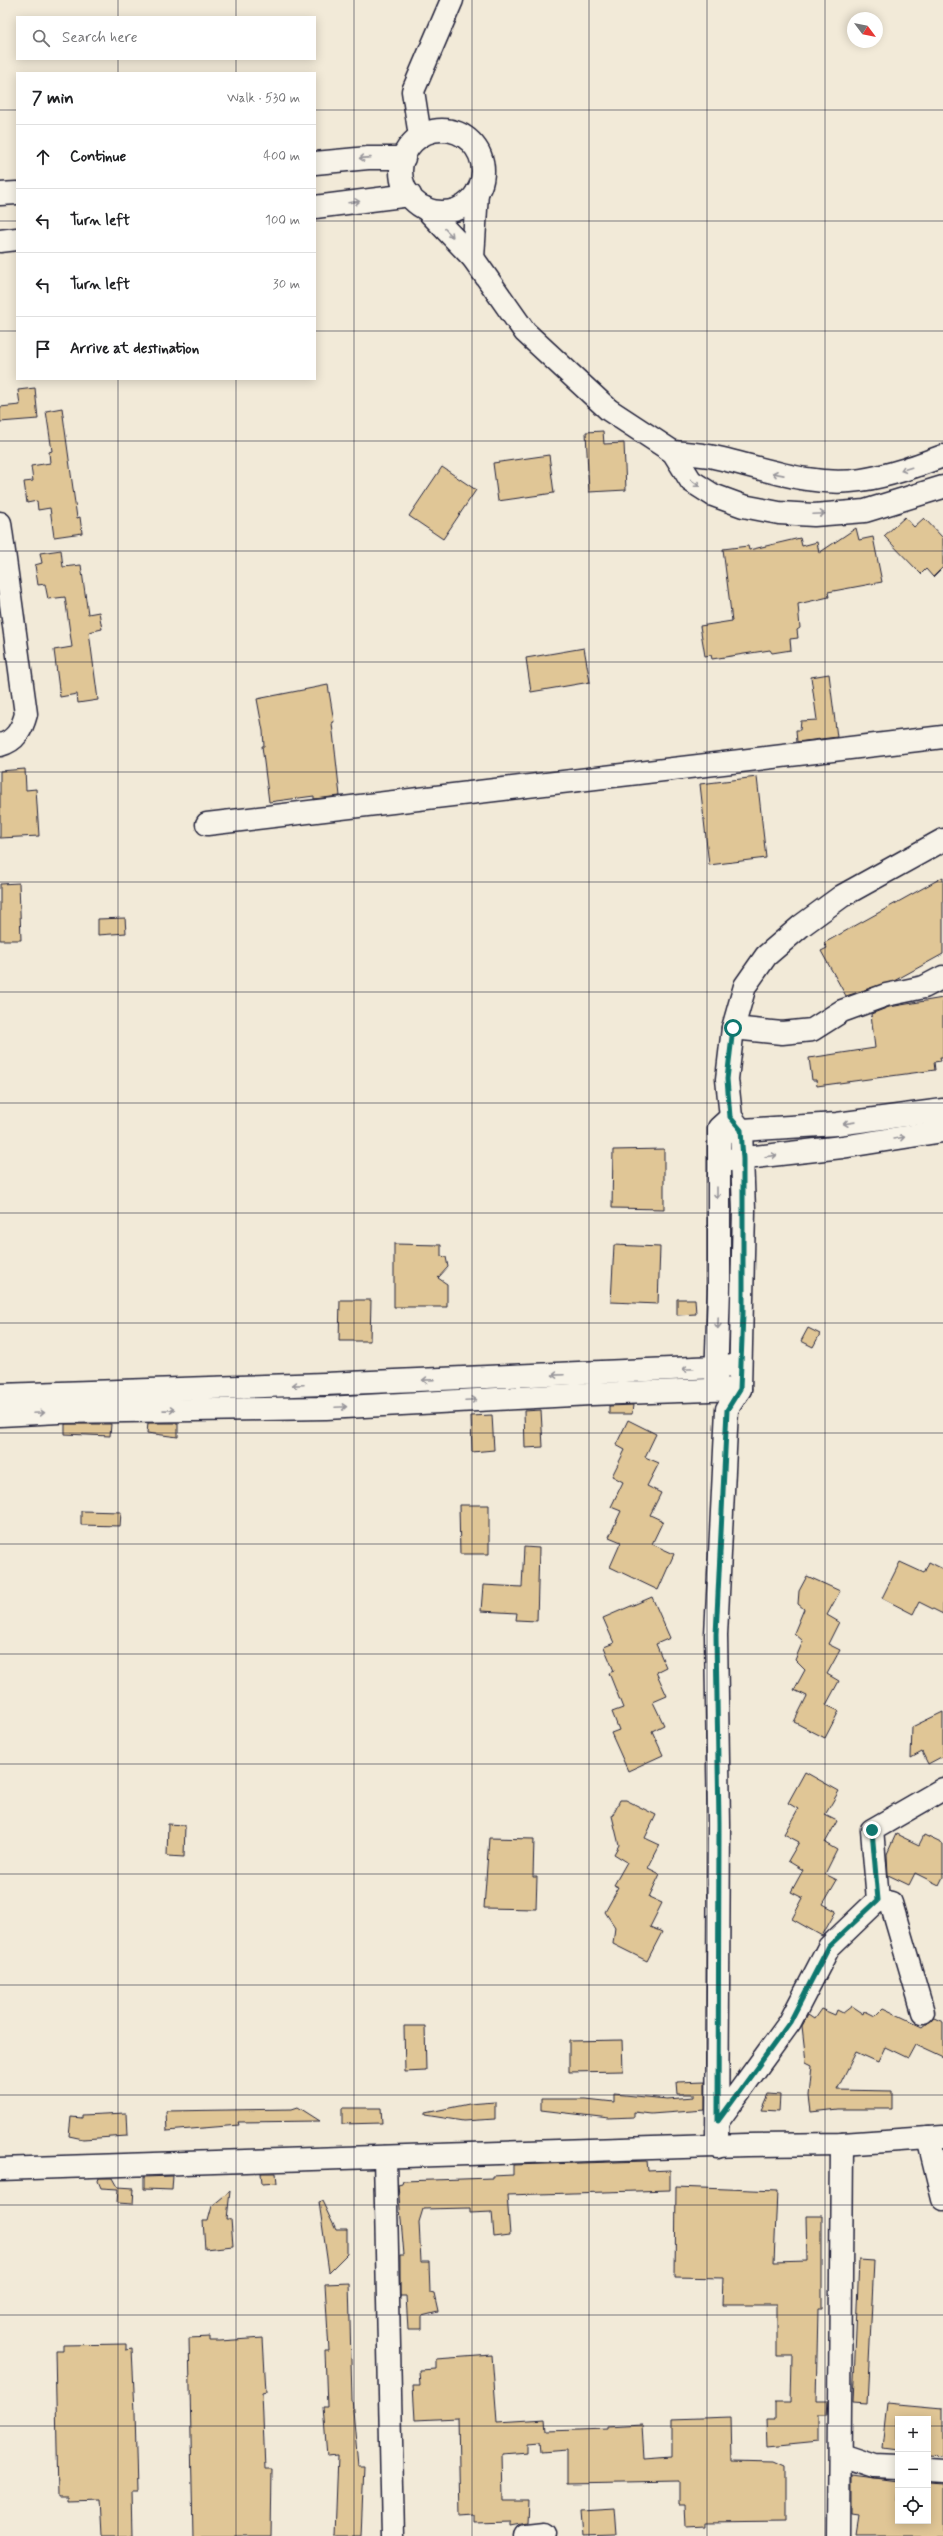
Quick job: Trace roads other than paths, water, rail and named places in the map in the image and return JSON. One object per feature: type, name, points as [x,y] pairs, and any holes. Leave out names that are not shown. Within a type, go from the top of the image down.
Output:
[{"type":"street","points":[[420,136],[413,91],[452,0]]},
{"type":"street","points":[[473,258],[477,192],[482,179],[483,165],[479,152],[471,141],[460,133],[446,130],[432,131],[420,136],[410,146],[404,158],[402,178],[418,201],[473,258],[525,332],[609,410],[673,452],[691,481],[713,495],[742,506],[779,513],[814,515],[865,511],[943,487]]},
{"type":"street","points":[[316,163],[368,158],[404,158]]},
{"type":"street","points":[[316,207],[418,201],[434,211],[454,210],[463,206],[477,192]]},
{"type":"street","points":[[0,194],[16,193]]},
{"type":"street","points":[[0,241],[16,239]]},
{"type":"street","points":[[673,452],[709,456],[756,470],[813,480],[860,480],[905,470],[943,456]]},
{"type":"street","points":[[0,523],[26,714],[23,726],[17,736],[0,745]]},
{"type":"street","points":[[207,824],[943,737]]},
{"type":"street","points":[[717,2146],[719,1824],[716,1635],[727,1410],[740,1389],[743,1313],[743,1159],[730,1126],[727,1079],[733,1028],[745,986],[766,956],[801,926],[842,896],[943,840]]},
{"type":"street","points":[[733,1028],[782,1033],[812,1030],[842,1011],[886,995],[924,987],[943,978]]},
{"type":"street","points":[[730,1126],[837,1124],[943,1110]]},
{"type":"street","points":[[727,1410],[718,1402],[716,1392],[719,1288],[718,1161],[730,1126]]},
{"type":"street","points":[[718,1161],[743,1159],[943,1131]]},
{"type":"street","points":[[0,1395],[325,1384],[740,1366]]},
{"type":"street","points":[[0,1415],[59,1412],[326,1408],[592,1394],[716,1392],[740,1389]]},
{"type":"street","points":[[878,1900],[872,1830],[943,1789]]},
{"type":"street","points":[[718,2121],[790,2022],[829,1946],[878,1900]]},
{"type":"street","points":[[878,1900],[891,1903],[922,2012]]},
{"type":"street","points":[[0,2169],[717,2146],[842,2144],[935,2138],[943,2199]]},
{"type":"street","points":[[839,2536],[841,2456],[842,2144]]},
{"type":"street","points":[[386,2157],[393,2536]]},
{"type":"street","points":[[841,2456],[874,2466],[895,2467]]},
{"type":"street","points":[[931,2469],[943,2470]]}]
